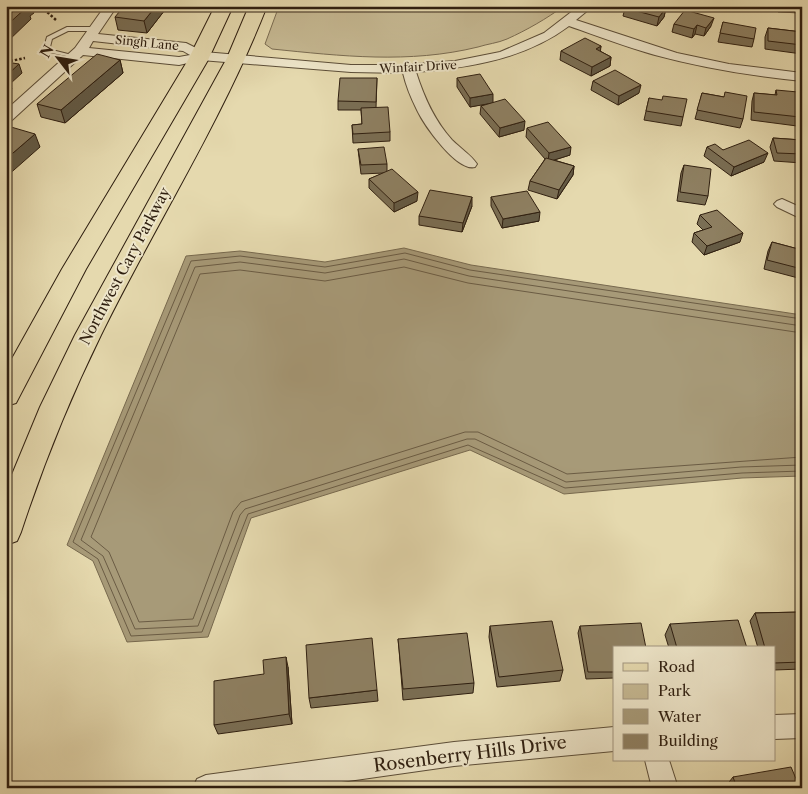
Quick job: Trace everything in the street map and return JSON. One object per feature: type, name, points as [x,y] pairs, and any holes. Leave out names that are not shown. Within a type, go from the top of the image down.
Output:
[{"type":"main road","points":[[6,396],[28,351],[80,259],[201,56],[224,6]]},
{"type":"main road","name":"Northwest Cary Parkway","points":[[6,532],[54,407],[88,335],[235,58],[258,6]]},
{"type":"street","points":[[6,118],[77,54],[111,6]]},
{"type":"street","name":"Winfair Drive","points":[[235,58],[349,68],[408,69],[462,64],[493,57],[544,38],[570,22],[587,6]]},
{"type":"street","points":[[570,22],[622,41],[684,58],[753,72],[802,77]]},
{"type":"street","name":"Singh Lane","points":[[92,33],[186,47],[201,56]]},
{"type":"street","name":"Singh Lane","points":[[77,54],[179,61],[201,56]]},
{"type":"street","points":[[201,56],[235,58]]},
{"type":"street","points":[[408,69],[419,104],[434,129],[451,148],[470,164]]},
{"type":"street","points":[[782,204],[802,214]]},
{"type":"street","points":[[776,727],[802,726]]},
{"type":"street","name":"Rosenberry Hills Drive","points":[[206,788],[454,754],[613,739]]},
{"type":"street","points":[[658,762],[665,788]]},
{"type":"lane","points":[[77,54],[49,52],[46,47],[49,38],[67,29],[92,33]]},
{"type":"path","points":[[26,6],[42,9],[50,13],[56,21]]},
{"type":"path","points":[[6,62],[25,58]]},
{"type":"green space","points":[[279,6],[564,6],[529,28],[500,42],[452,52],[401,57],[375,57],[272,49],[265,44]]},
{"type":"water","points":[[404,248],[471,265],[802,315],[802,476],[742,478],[564,494],[470,450],[251,518],[208,637],[127,642],[93,561],[67,545],[186,256],[240,251],[325,262]]},
{"type":"building","points":[[6,6],[24,6],[27,7],[6,26]]},
{"type":"building","points":[[124,6],[156,6],[144,21],[115,17]]},
{"type":"building","points":[[626,6],[659,6],[666,8],[659,17],[625,8]]},
{"type":"building","points":[[685,10],[714,18],[706,28],[697,25],[694,29],[674,24]]},
{"type":"building","points":[[723,22],[756,28],[754,39],[720,33]]},
{"type":"building","points":[[768,28],[802,32],[802,45],[768,41]]},
{"type":"building","points":[[585,38],[601,46],[596,49],[611,57],[592,67],[561,51]]},
{"type":"building","points":[[97,54],[120,60],[61,110],[37,104]]},
{"type":"building","points":[[6,62],[19,64],[6,76]]},
{"type":"building","points":[[615,70],[641,85],[619,96],[593,81]]},
{"type":"building","points":[[480,74],[493,94],[470,98],[457,78]]},
{"type":"building","points":[[340,78],[377,78],[376,102],[338,101]]},
{"type":"building","points":[[776,90],[798,92],[800,117],[754,112],[754,93],[777,95]]},
{"type":"building","points":[[725,92],[747,96],[743,119],[697,110],[702,93],[724,97]]},
{"type":"building","points":[[663,96],[687,99],[683,117],[646,111],[649,98],[662,100]]},
{"type":"building","points":[[505,99],[525,121],[500,128],[481,106]]},
{"type":"building","points":[[388,107],[390,132],[353,134],[352,125],[362,124],[361,108]]},
{"type":"building","points":[[548,122],[571,147],[549,153],[527,128]]},
{"type":"building","points":[[11,127],[35,134],[6,159],[6,131]]},
{"type":"building","points":[[773,138],[802,140],[802,154],[777,153]]},
{"type":"building","points":[[749,140],[768,153],[734,167],[707,147],[715,144],[723,150]]},
{"type":"building","points":[[384,147],[387,164],[361,165],[358,149]]},
{"type":"building","points":[[546,158],[574,166],[559,190],[530,181]]},
{"type":"building","points":[[684,165],[711,169],[708,196],[680,192]]},
{"type":"building","points":[[392,169],[418,192],[394,203],[369,179]]},
{"type":"building","points":[[430,190],[472,197],[463,223],[419,216]]},
{"type":"building","points":[[527,191],[540,212],[503,219],[491,197]]},
{"type":"building","points":[[717,210],[743,233],[707,246],[694,233],[712,227],[700,215]]},
{"type":"building","points":[[772,242],[802,250],[802,269],[767,260]]},
{"type":"building","points":[[802,612],[802,662],[776,663],[776,646],[764,646],[755,613]]},
{"type":"building","points":[[738,620],[746,646],[676,646],[670,624]]},
{"type":"building","points":[[552,621],[563,670],[499,677],[490,626]]},
{"type":"building","points":[[641,623],[646,646],[613,646],[613,672],[588,672],[580,626]]},
{"type":"building","points":[[467,633],[474,683],[403,689],[398,639]]},
{"type":"building","points":[[372,638],[377,690],[309,698],[306,645]]},
{"type":"building","points":[[286,657],[289,714],[214,725],[214,681],[264,674],[263,660]]},
{"type":"building","points":[[791,767],[800,788],[737,788],[733,777]]}]
